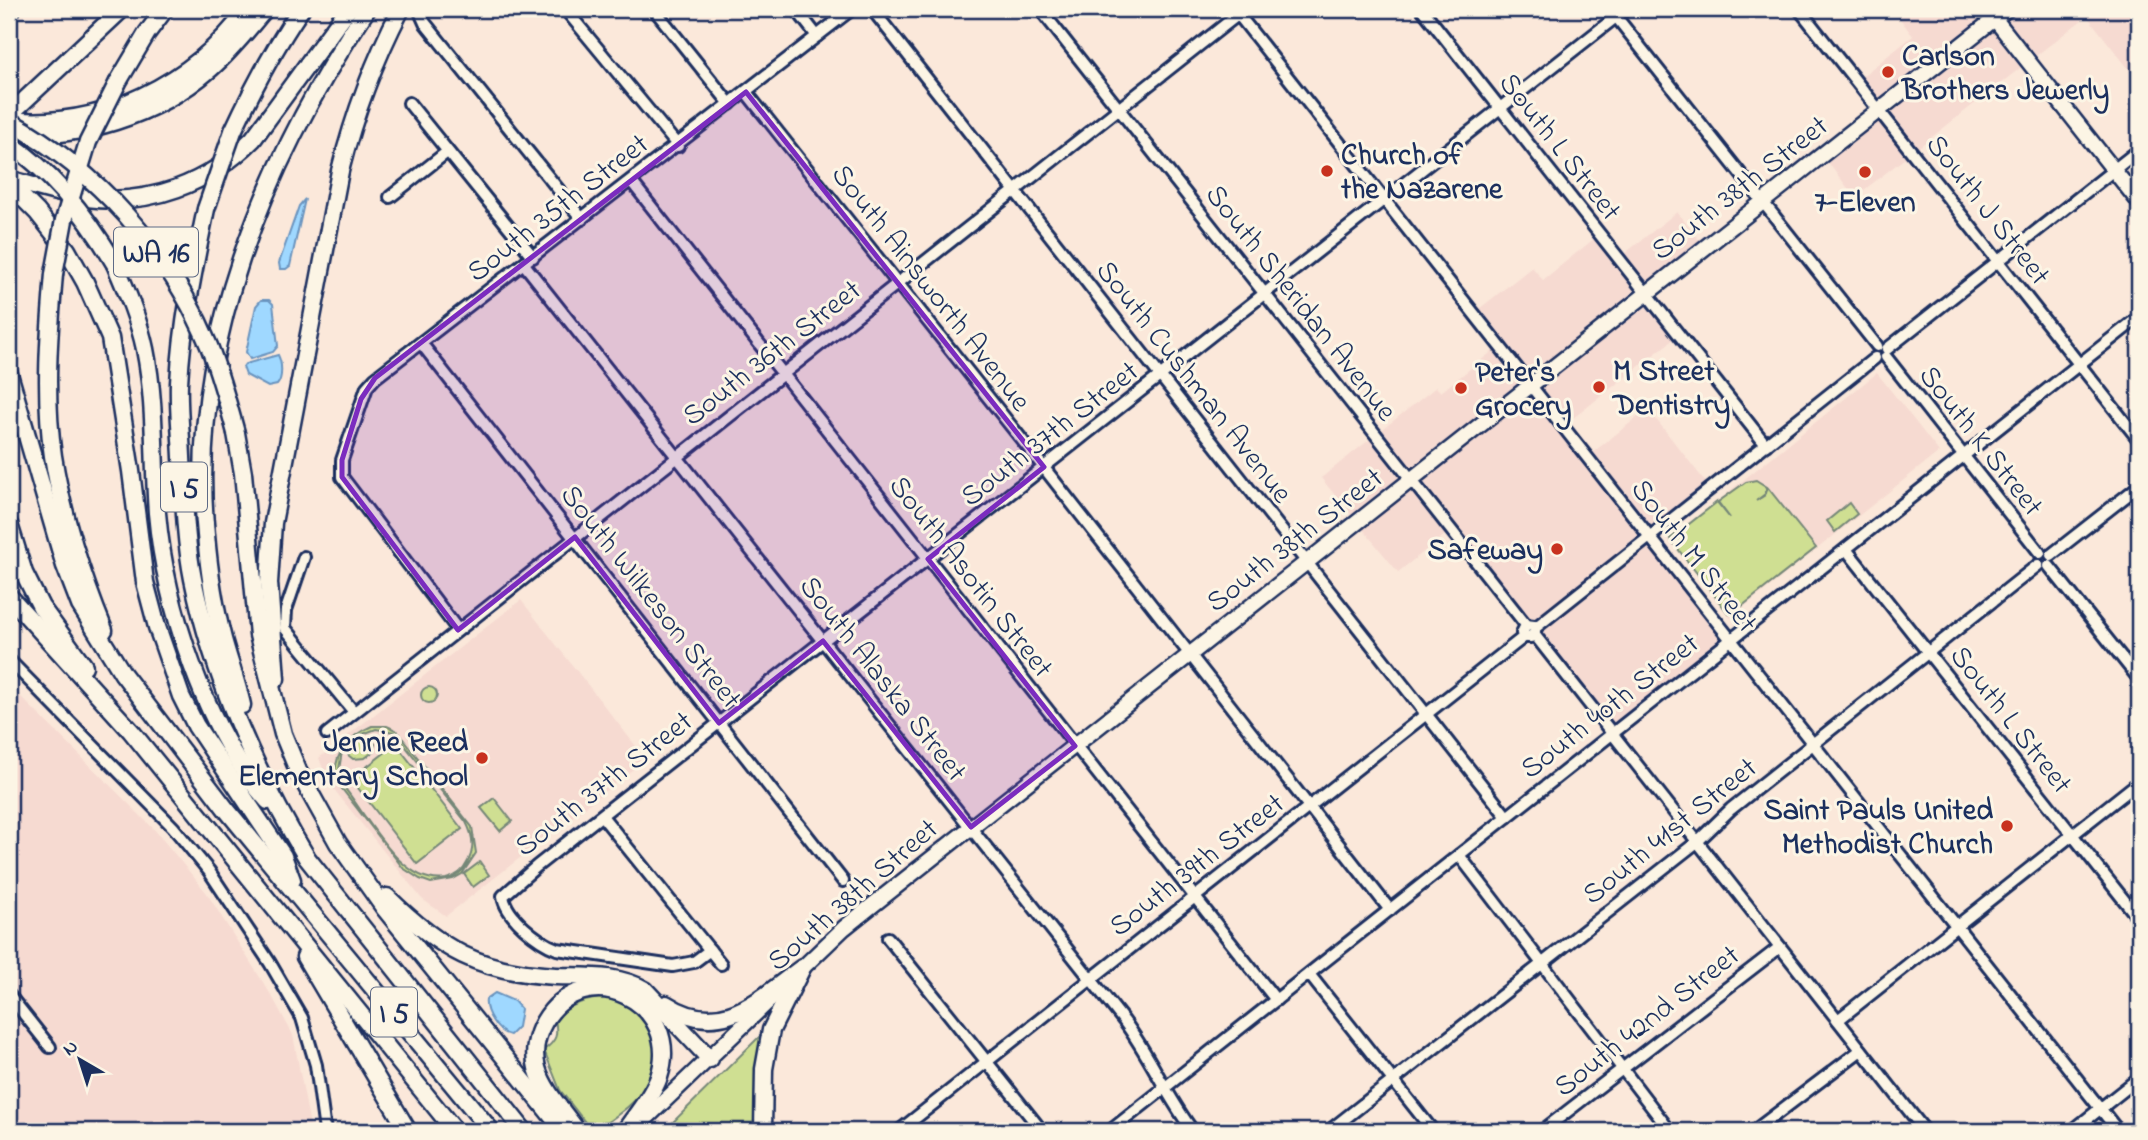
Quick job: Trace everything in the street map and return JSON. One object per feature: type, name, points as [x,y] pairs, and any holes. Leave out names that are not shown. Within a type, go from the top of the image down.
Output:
[{"type":"highway","points":[[9,119],[122,9]]},
{"type":"highway","name":"I 5","points":[[165,9],[147,33],[118,82],[88,142],[64,220],[54,274],[48,371],[53,454],[61,497],[88,588],[123,674],[184,757],[491,1131]]},
{"type":"highway","points":[[9,119],[47,121],[70,118],[113,108],[139,98],[164,85],[198,60],[229,32],[248,9]]},
{"type":"highway","points":[[9,135],[64,133],[100,126],[142,111],[208,71],[236,44],[265,9]]},
{"type":"highway","name":"I 5","points":[[301,9],[267,62],[233,131],[206,209],[189,287],[179,384],[185,516],[193,576],[217,664],[253,756],[279,813],[307,858],[524,1131]]},
{"type":"highway","points":[[9,182],[84,198],[142,199],[188,185],[215,171],[253,139],[348,9]]},
{"type":"highway","points":[[253,756],[223,638],[206,533],[204,455],[210,383],[236,276],[259,213],[315,91],[367,9]]},
{"type":"highway","points":[[401,9],[369,78],[343,158],[276,503],[270,551],[270,608],[283,733],[299,773],[322,816],[357,870],[385,909],[564,1131]]},
{"type":"highway","name":"WA 16","points":[[9,119],[92,181],[131,221],[181,290],[209,346],[236,433],[243,473],[258,635],[283,733]]},
{"type":"highway","points":[[9,143],[35,164],[75,205],[101,240],[128,292],[145,349],[159,535],[175,609],[202,690],[224,734],[254,785],[279,813]]},
{"type":"highway","points":[[9,182],[67,250],[85,282],[110,338],[145,582],[156,627],[181,696],[196,726],[283,856],[296,892]]},
{"type":"highway","points":[[9,374],[79,605],[123,674]]},
{"type":"highway","points":[[9,524],[24,573],[41,607],[131,730],[455,1131]]},
{"type":"highway","points":[[9,596],[131,730]]},
{"type":"highway","points":[[237,860],[305,957],[408,1131]]},
{"type":"highway","points":[[357,870],[417,926],[462,956],[524,973],[616,979],[645,990],[680,1012],[702,1020],[726,1016],[751,1004],[802,968]]},
{"type":"highway","points":[[763,1131],[764,1069],[769,1039],[775,1018],[802,968]]},
{"type":"highway","points":[[577,1131],[541,1078],[536,1059],[536,1042],[541,1027],[556,1005],[571,995],[599,989],[626,995],[643,1006],[656,1022],[662,1039],[663,1057],[659,1079],[625,1131]]},
{"type":"highway","points":[[645,990],[710,1059]]},
{"type":"main road","name":"South 38th Street","points":[[633,1131],[844,928],[1879,110],[1991,14],[2007,9]]},
{"type":"main road","points":[[1991,14],[2139,202]]},
{"type":"street","points":[[565,9],[678,146]]},
{"type":"street","points":[[654,9],[730,104]]},
{"type":"street","points":[[796,9],[817,36]]},
{"type":"street","name":"South 35th Street","points":[[458,629],[342,477],[342,460],[365,390],[375,378],[852,9]]},
{"type":"street","name":"South Cushman Avenue","points":[[872,9],[1507,817]]},
{"type":"street","name":"South Sheridan Avenue","points":[[1040,9],[1925,1131]]},
{"type":"street","name":"South L Street","points":[[1422,9],[1766,445]]},
{"type":"street","name":"South 37th Street","points":[[710,950],[694,961],[673,966],[557,949],[531,934],[509,909],[503,896],[1500,108],[1613,13],[1626,9]]},
{"type":"street","name":"South J Street","points":[[1799,9],[2139,440]]},
{"type":"street","points":[[421,10],[425,23],[582,219]]},
{"type":"street","name":"South 36th Street","points":[[327,734],[1015,192],[1239,11]]},
{"type":"street","name":"South M Street","points":[[1239,11],[1730,641],[2118,1131]]},
{"type":"street","name":"South K Street","points":[[1613,13],[2139,679]]},
{"type":"street","name":"South Ainsworth Avenue","points":[[746,92],[1390,909]]},
{"type":"street","name":"South Alaska Street","points":[[408,103],[678,457],[1137,1039],[1164,1088],[1193,1131]]},
{"type":"street","name":"South 39th Street","points":[[899,1131],[2139,150]]},
{"type":"street","points":[[390,197],[447,152]]},
{"type":"street","name":"South Asotin Street","points":[[631,181],[1276,1000]]},
{"type":"street","name":"South 40th Street","points":[[1110,1131],[2139,317]]},
{"type":"street","name":"South Wilkeson Street","points":[[421,343],[843,881]]},
{"type":"street","name":"South 41st Street","points":[[1329,1131],[1697,842],[1731,809],[2139,486]]},
{"type":"street","name":"South L Street","points":[[1846,548],[2139,919]]},
{"type":"street","points":[[304,557],[286,610],[285,628],[354,712]]},
{"type":"street","points":[[9,660],[181,836],[209,871],[270,963],[302,1018],[316,1065],[325,1131]]},
{"type":"street","points":[[1838,1020],[2139,782]]},
{"type":"street","points":[[601,816],[722,964]]},
{"type":"street","points":[[1459,855],[1670,1131]]},
{"type":"street","points":[[888,938],[1042,1131]]},
{"type":"street","name":"South 42nd Street","points":[[1542,1131],[1780,947]]},
{"type":"street","points":[[1309,974],[1433,1131]]},
{"type":"street","points":[[9,995],[50,1047]]},
{"type":"street","points":[[1754,1131],[1861,1050]]},
{"type":"street","points":[[2072,1131],[2139,1078]]},
{"type":"highlighted area","points":[[746,92],[1044,467],[928,559],[1075,746],[971,827],[823,641],[719,723],[575,537],[458,630],[342,477],[342,460],[361,399],[375,378]]},
{"type":"shaded area","points":[[2139,9],[2139,82],[2087,16],[1855,197],[1822,155],[1879,110],[1856,81],[1913,36],[1894,11]]},
{"type":"shaded area","points":[[1677,212],[1705,247],[1647,294],[1679,335],[1563,426],[1587,457],[1648,409],[1711,489],[1650,537],[1730,641],[1611,735],[1450,531],[1398,572],[1321,478],[1436,387],[1441,392],[1499,346],[1474,313],[1532,267],[1543,280],[1600,234],[1619,258]]},
{"type":"shaded area","points":[[1877,373],[1939,452],[1730,618],[1670,539]]},
{"type":"shaded area","name":"Jennie Reed Elementary School","points":[[521,600],[646,759],[446,916],[422,899],[328,782],[319,758]]},
{"type":"shaded area","points":[[9,685],[154,829],[206,892],[273,998],[293,1035],[311,1131],[9,1131],[9,997],[13,993],[9,989]]},
{"type":"green space","points":[[1756,480],[1767,487],[1765,494],[1756,501],[1765,495],[1768,488],[1816,548],[1729,614],[1670,539],[1717,502],[1730,518],[1718,502],[1746,482]]},
{"type":"green space","points":[[1849,503],[1857,514],[1835,532],[1827,521]]},
{"type":"green space","points":[[429,687],[435,689],[435,701],[429,703],[423,701],[421,695],[423,689]]},
{"type":"green space","points":[[372,726],[387,726],[396,730],[472,827],[476,853],[462,874],[453,879],[431,883],[403,868],[336,781],[337,762],[340,754],[344,747],[356,735]],"holes":[[[376,729],[394,732],[466,822],[472,837],[470,858],[463,869],[453,877],[430,879],[414,872],[400,861],[375,831],[338,776],[342,751],[363,734]]]},
{"type":"green space","points":[[364,738],[371,739],[375,744],[373,752],[365,758],[353,759],[348,755],[351,747]]},
{"type":"green space","points":[[396,744],[462,829],[417,864],[351,779]]},
{"type":"green space","points":[[494,798],[512,821],[500,831],[481,808]]},
{"type":"green space","points":[[480,862],[489,875],[473,887],[464,874]]},
{"type":"green space","points":[[609,997],[636,1012],[646,1023],[656,1049],[655,1063],[651,1078],[637,1098],[596,1131],[592,1131],[560,1090],[544,1050],[554,1040],[555,1019],[567,1009],[594,999]]},
{"type":"green space","points":[[767,1029],[758,1062],[754,1131],[664,1131]]},
{"type":"water","points":[[305,199],[290,266],[280,269],[279,263],[299,206]]},
{"type":"water","points":[[261,300],[269,300],[273,304],[278,346],[273,352],[250,359],[246,352],[256,306]]},
{"type":"water","points":[[278,355],[281,370],[277,385],[268,387],[246,375],[243,367],[245,364]]},
{"type":"water","points":[[495,993],[514,1001],[521,1009],[518,1027],[510,1035],[496,1026],[487,1009],[486,999]]},
{"type":"place","name":"Carlson Brothers Jewerly","points":[[1888,72]]},
{"type":"place","name":"Church of the Nazarene","points":[[1327,171]]},
{"type":"place","name":"7-Eleven","points":[[1865,172]]},
{"type":"place","name":"M Street Dentistry","points":[[1599,387]]},
{"type":"place","name":"Peter's Grocery","points":[[1461,388]]},
{"type":"place","name":"Safeway","points":[[1557,549]]},
{"type":"place","name":"Jennie Reed Elementary School","points":[[482,758]]},
{"type":"place","name":"Saint Pauls United Methodist Church","points":[[2007,826]]}]
